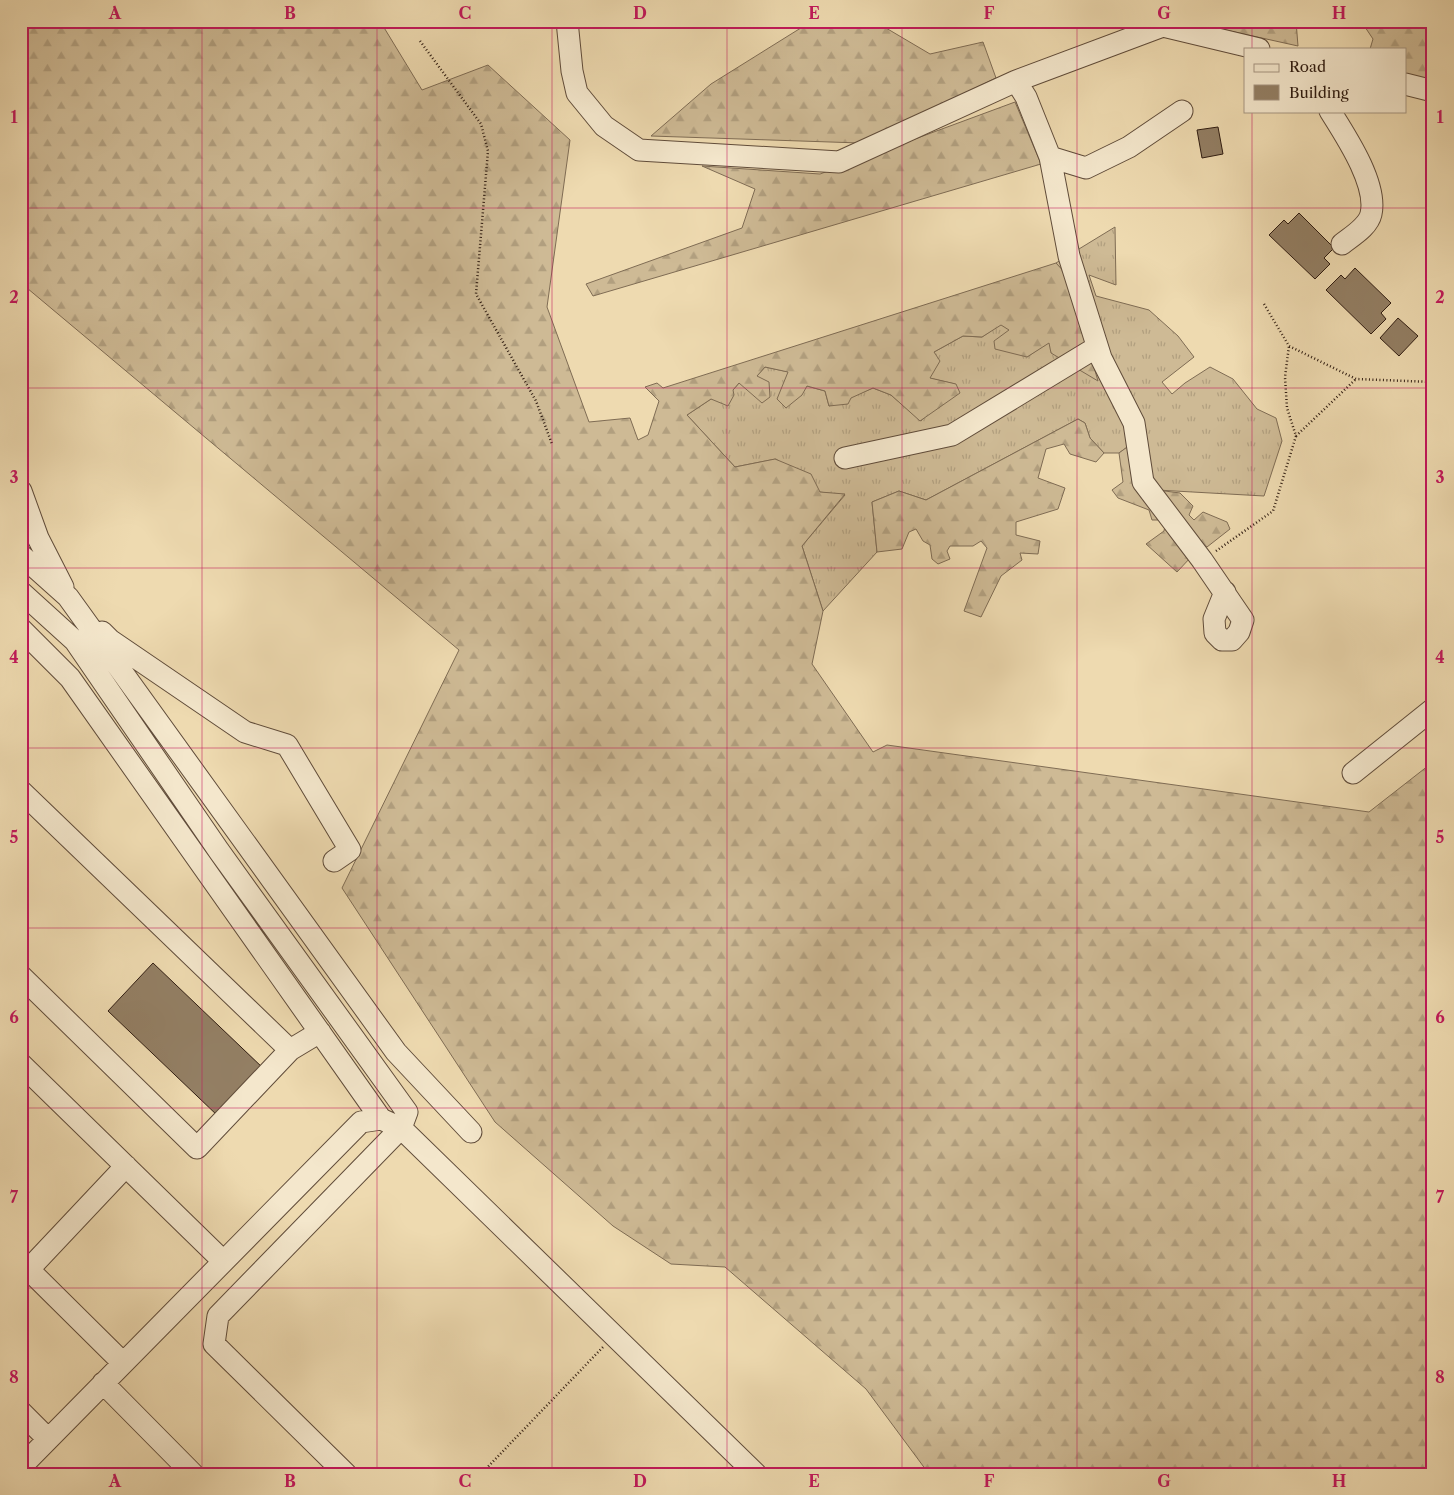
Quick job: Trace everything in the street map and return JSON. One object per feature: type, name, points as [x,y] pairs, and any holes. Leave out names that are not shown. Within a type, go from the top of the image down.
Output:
[{"type":"street","points":[[567,21],[576,93],[604,126],[639,150],[839,162],[1016,81],[1163,26],[1255,48]]},
{"type":"street","points":[[1016,81],[1026,97],[1050,156],[1069,256],[1098,347],[1134,423],[1143,482],[1225,592]]},
{"type":"street","points":[[1406,84],[1433,91]]},
{"type":"street","points":[[1050,156],[1086,168],[1129,147],[1182,111]]},
{"type":"street","points":[[1331,112],[1350,143],[1369,182],[1371,214],[1362,229],[1342,244]]},
{"type":"street","points":[[845,458],[952,435],[1098,347]]},
{"type":"street","points":[[21,491],[38,538],[68,597],[396,1052],[471,1132]]},
{"type":"street","points":[[21,555],[68,597],[110,640],[245,732],[287,744],[350,850],[334,861]]},
{"type":"street","points":[[21,592],[75,641],[219,851],[407,1112],[402,1128],[218,1316],[214,1344],[346,1474]]},
{"type":"street","points":[[21,628],[70,678],[381,1119],[402,1128],[756,1474]]},
{"type":"street","points":[[1353,772],[1433,709]]},
{"type":"street","points":[[21,791],[290,1050]]},
{"type":"street","points":[[21,976],[197,1148],[290,1050],[320,1032]]},
{"type":"street","points":[[21,1064],[223,1261]]},
{"type":"street","points":[[21,1467],[362,1122],[381,1119]]},
{"type":"street","points":[[123,1363],[25,1265],[126,1166]]},
{"type":"street","points":[[103,1383],[193,1474]]},
{"type":"street","points":[[21,1412],[48,1439]]},
{"type":"path","points":[[420,41],[481,124],[488,151],[476,294],[536,401],[552,444]]},
{"type":"path","points":[[1264,304],[1288,346],[1356,379],[1433,382]]},
{"type":"path","points":[[1288,346],[1285,377],[1286,408],[1296,436]]},
{"type":"path","points":[[1202,560],[1273,511],[1296,436],[1356,379]]},
{"type":"path","points":[[481,1474],[614,1336]]},
{"type":"green space","points":[[21,21],[380,21],[422,90],[488,65],[570,140],[547,307],[589,422],[630,418],[638,440],[648,435],[659,401],[645,387],[657,383],[663,388],[1056,263],[1067,275],[1098,381],[1051,353],[1049,343],[1027,357],[995,349],[994,341],[1009,330],[1001,325],[982,337],[963,336],[934,352],[940,361],[930,378],[956,384],[960,393],[920,421],[891,395],[873,388],[851,398],[848,404],[829,406],[825,391],[807,386],[802,395],[786,408],[777,399],[788,372],[765,367],[757,376],[769,382],[770,397],[762,403],[739,383],[733,390],[734,395],[728,406],[711,399],[687,415],[735,467],[775,459],[811,474],[820,492],[845,494],[802,546],[823,611],[812,664],[873,752],[887,745],[1369,812],[1433,762],[1433,1474],[929,1474],[866,1389],[725,1267],[671,1264],[613,1226],[495,1122],[342,888],[459,650],[21,283]]},
{"type":"green space","points":[[812,21],[882,21],[886,28],[930,54],[983,42],[996,78],[860,143],[651,136],[711,84]]},
{"type":"green space","points":[[1185,21],[1296,21],[1298,46]]},
{"type":"green space","points":[[1361,21],[1433,21],[1433,80],[1406,74],[1406,48],[1370,48],[1373,39]]},
{"type":"green space","points":[[1015,102],[1041,164],[593,296],[586,284],[742,228],[755,189],[702,166],[820,174]]},
{"type":"green space","points":[[1115,227],[1116,285],[1089,275],[1096,296],[1149,310],[1178,336],[1194,357],[1162,382],[1172,394],[1210,367],[1233,379],[1257,409],[1276,418],[1282,441],[1264,496],[1157,490],[1130,445],[1119,453],[1104,453],[1090,438],[1085,423],[1078,419],[926,500],[899,491],[872,502],[877,552],[823,611],[802,546],[845,495],[819,492],[776,459],[735,467],[687,415],[711,399],[733,390],[739,383],[757,376],[765,367],[789,372],[778,399],[807,386],[825,391],[829,406],[873,388],[891,395],[921,421],[955,384],[929,378],[934,352],[963,336],[982,337],[1001,324],[1010,330],[1027,357],[1049,342],[1067,275],[1056,263]]},
{"type":"green space","points":[[1078,419],[1085,423],[1090,438],[1104,453],[1096,462],[1070,454],[1064,444],[1046,449],[1038,478],[1065,488],[1058,509],[1016,522],[1016,535],[1040,541],[1038,554],[1020,553],[1022,560],[1001,576],[981,617],[964,611],[987,548],[981,541],[973,546],[950,546],[947,551],[950,559],[938,564],[932,559],[930,545],[923,541],[916,529],[909,532],[902,549],[877,552],[872,502],[899,491],[926,500]]},
{"type":"green space","points":[[1130,445],[1157,490],[1180,493],[1193,506],[1189,515],[1194,520],[1203,512],[1227,522],[1230,529],[1207,547],[1196,541],[1191,557],[1177,572],[1146,544],[1164,531],[1166,520],[1152,520],[1149,510],[1118,498],[1112,490],[1123,482],[1119,453]]},
{"type":"building","points":[[1218,127],[1223,154],[1202,158],[1197,130]]},
{"type":"building","points":[[1299,213],[1334,248],[1324,258],[1330,264],[1315,279],[1269,235],[1284,220],[1288,224]]},
{"type":"building","points":[[1355,268],[1391,303],[1381,313],[1386,319],[1371,334],[1326,290],[1341,275],[1345,279]]},
{"type":"building","points":[[1398,318],[1418,336],[1399,356],[1380,338]]},
{"type":"building","points":[[153,963],[264,1069],[219,1117],[108,1011]]},
{"type":"building","points":[[21,1111],[28,1118],[21,1125]]}]
